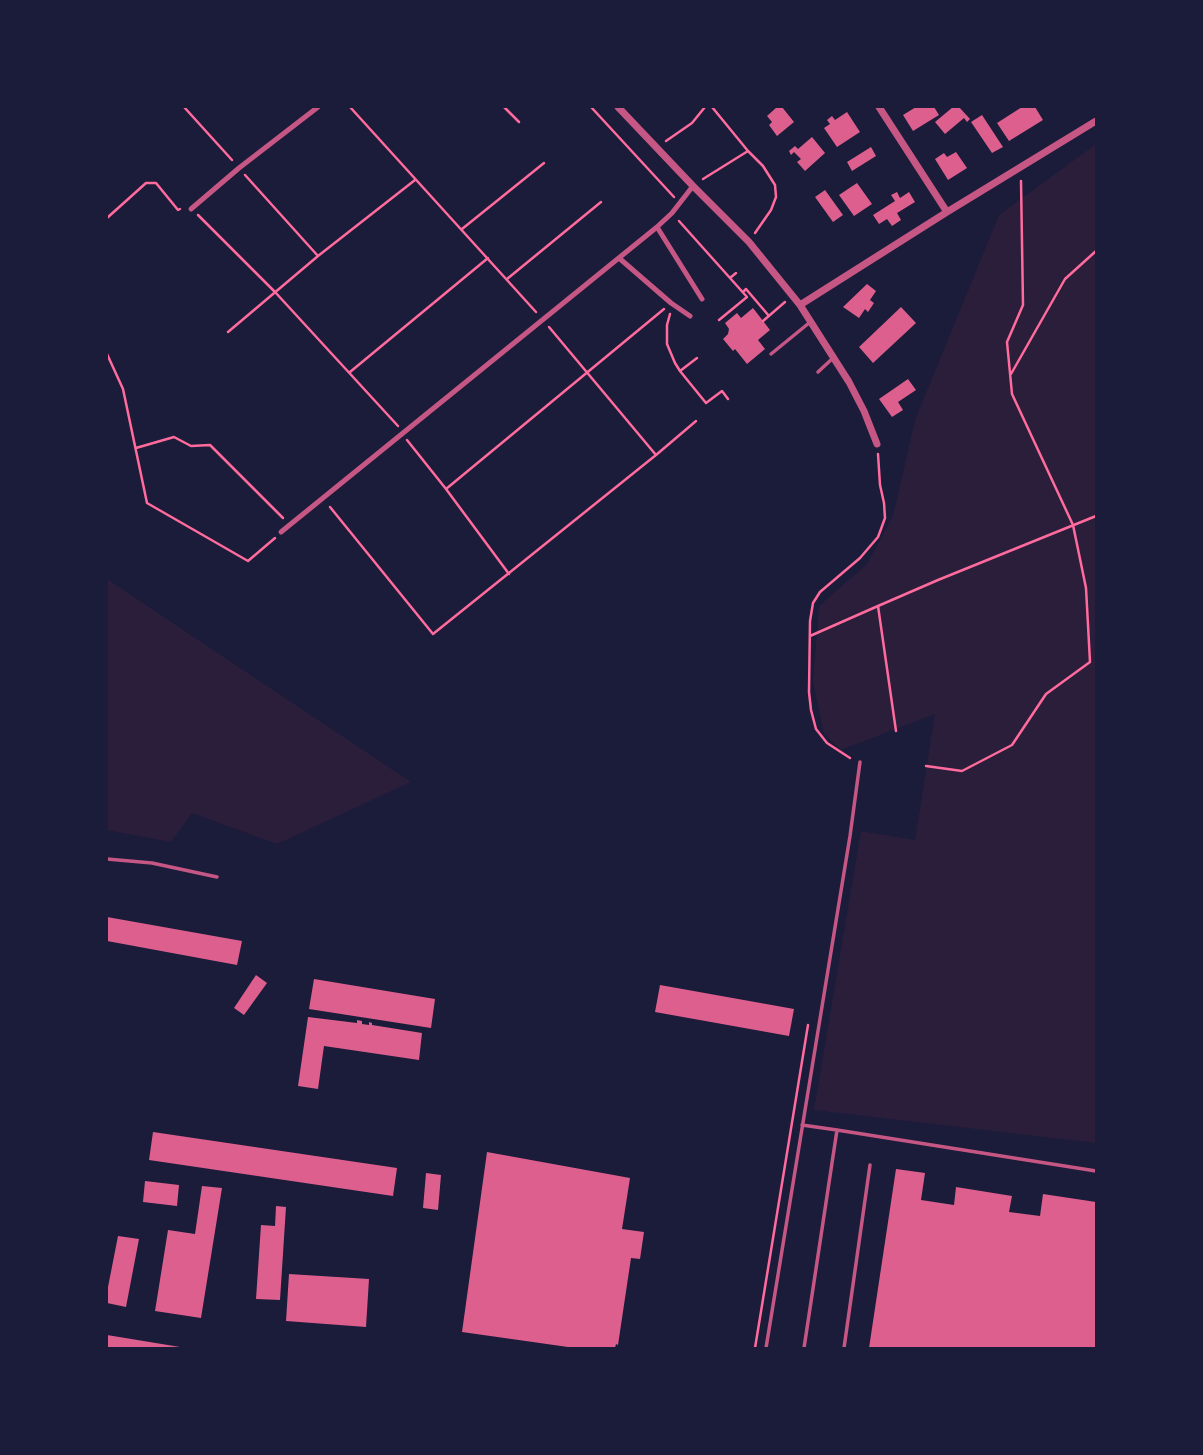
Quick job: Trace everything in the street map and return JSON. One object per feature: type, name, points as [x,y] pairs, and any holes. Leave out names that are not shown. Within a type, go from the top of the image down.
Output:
[{"type":"street","points":[[191,209],[318,107]]},
{"type":"street","points":[[618,107],[749,242],[800,306],[849,382],[877,444]]},
{"type":"street","points":[[879,107],[947,212]]},
{"type":"street","points":[[800,306],[1096,121]]},
{"type":"street","points":[[281,532],[657,227],[693,186]]},
{"type":"street","points":[[657,227],[702,299]]},
{"type":"street","points":[[619,258],[690,316]]},
{"type":"lane","points":[[771,354],[811,322]]},
{"type":"lane","points":[[818,372],[833,358]]},
{"type":"lane","points":[[766,1348],[860,762]]},
{"type":"lane","points":[[107,859],[152,863],[217,877]]},
{"type":"lane","points":[[802,1125],[1096,1171]]},
{"type":"lane","points":[[804,1348],[837,1130]]},
{"type":"lane","points":[[844,1348],[870,1165]]},
{"type":"path","points":[[184,107],[318,256]]},
{"type":"path","points":[[350,107],[543,320],[656,456]]},
{"type":"path","points":[[504,107],[519,122]]},
{"type":"path","points":[[591,107],[680,203]]},
{"type":"path","points":[[656,147],[692,123],[705,107]]},
{"type":"path","points":[[712,107],[763,166],[775,185],[771,210],[749,242]]},
{"type":"path","points":[[693,186],[748,151]]},
{"type":"path","points":[[462,229],[544,163]]},
{"type":"path","points":[[926,766],[962,771],[1012,745],[1046,694],[1090,662],[1086,588],[1073,525],[1013,394],[1007,342],[1023,305],[1021,167]]},
{"type":"path","points":[[228,332],[415,179]]},
{"type":"path","points":[[107,218],[146,183],[156,183],[178,210],[186,204],[275,292],[400,427],[402,435],[509,574]]},
{"type":"path","points":[[507,279],[601,202]]},
{"type":"path","points":[[672,213],[747,297],[719,320]]},
{"type":"path","points":[[702,247],[707,242]]},
{"type":"path","points":[[1011,375],[1065,279],[1096,251]]},
{"type":"path","points":[[349,372],[488,258]]},
{"type":"path","points":[[730,278],[736,273]]},
{"type":"path","points":[[743,292],[747,289],[769,316]]},
{"type":"path","points":[[763,321],[785,302]]},
{"type":"path","points":[[671,303],[667,344],[675,363],[706,403],[722,391],[728,399]]},
{"type":"path","points":[[446,489],[671,303]]},
{"type":"path","points":[[107,354],[123,389],[147,503],[248,561],[281,532]]},
{"type":"path","points":[[680,371],[697,358]]},
{"type":"path","points":[[323,499],[433,634],[696,421]]},
{"type":"path","points":[[136,448],[174,437],[191,446],[209,444],[290,525]]},
{"type":"path","points":[[860,762],[827,743],[816,729],[809,692],[810,621],[813,603],[820,592],[860,558],[878,537],[885,518],[877,444]]},
{"type":"path","points":[[810,636],[938,580],[1096,516]]},
{"type":"path","points":[[878,607],[896,731]]},
{"type":"path","points":[[755,1348],[809,1019]]},
{"type":"shaded area","points":[[1096,144],[1096,1143],[814,1110],[861,831],[915,840],[935,714],[841,750],[824,734],[813,682],[819,606],[867,564],[893,516],[915,420],[999,215]]},
{"type":"shaded area","points":[[107,579],[411,782],[277,844],[192,813],[171,842],[107,830]]},
{"type":"building","points":[[777,107],[782,107],[794,122],[777,136],[769,125],[772,122],[767,116]]},
{"type":"building","points":[[916,107],[934,107],[939,115],[913,131],[903,115]]},
{"type":"building","points":[[953,107],[959,107],[970,119],[967,122],[964,118],[945,134],[935,122]]},
{"type":"building","points":[[1022,107],[1035,107],[1043,120],[1009,141],[997,123]]},
{"type":"building","points":[[847,112],[860,132],[837,147],[824,128],[830,124],[827,120],[832,116],[835,120]]},
{"type":"building","points":[[982,115],[1003,147],[992,153],[971,122]]},
{"type":"building","points":[[812,137],[825,153],[805,171],[797,162],[801,159],[794,152],[791,155],[789,151],[795,146],[798,149]]},
{"type":"building","points":[[871,147],[876,156],[852,171],[847,162]]},
{"type":"building","points":[[956,152],[967,168],[948,180],[935,159],[944,153],[947,157]]},
{"type":"building","points":[[857,183],[872,204],[854,216],[839,195]]},
{"type":"building","points":[[825,190],[843,215],[833,222],[815,197]]},
{"type":"building","points":[[897,192],[900,198],[909,192],[915,202],[897,213],[901,220],[892,226],[887,219],[879,224],[873,215],[895,201],[891,195]]},
{"type":"building","points":[[867,284],[876,291],[870,300],[874,303],[868,312],[865,309],[859,318],[843,307]]},
{"type":"building","points":[[901,307],[916,323],[873,363],[859,347]]},
{"type":"building","points":[[753,308],[770,330],[758,340],[765,349],[747,364],[723,339],[729,329],[725,323],[737,313],[741,318]]},
{"type":"building","points":[[908,379],[916,390],[898,402],[903,410],[892,417],[879,399]]},
{"type":"building","points":[[107,917],[242,941],[237,965],[107,941]]},
{"type":"building","points":[[256,975],[267,983],[244,1015],[234,1008]]},
{"type":"building","points":[[314,979],[435,999],[431,1028],[309,1009]]},
{"type":"building","points":[[660,985],[794,1009],[789,1036],[655,1012]]},
{"type":"building","points":[[308,1017],[357,1023],[357,1020],[362,1021],[362,1024],[369,1025],[369,1022],[372,1025],[422,1033],[419,1060],[324,1046],[318,1089],[298,1086]]},
{"type":"building","points":[[153,1132],[397,1168],[393,1196],[149,1160]]},
{"type":"building","points":[[487,1152],[630,1178],[622,1229],[644,1232],[640,1259],[631,1258],[618,1345],[616,1344],[615,1348],[575,1348],[462,1332]]},
{"type":"building","points":[[896,1169],[925,1173],[921,1200],[954,1205],[956,1187],[1012,1196],[1009,1212],[1040,1216],[1043,1194],[1096,1202],[1096,1348],[869,1348]]},
{"type":"building","points":[[426,1173],[441,1175],[438,1210],[423,1208]]},
{"type":"building","points":[[145,1181],[179,1185],[177,1206],[143,1202]]},
{"type":"building","points":[[202,1186],[222,1188],[201,1318],[155,1311],[168,1230],[195,1234]]},
{"type":"building","points":[[276,1206],[286,1207],[280,1300],[256,1299],[261,1225],[275,1226]]},
{"type":"building","points":[[118,1236],[139,1239],[126,1307],[107,1303]]},
{"type":"building","points":[[289,1274],[369,1279],[366,1327],[286,1321]]},
{"type":"building","points":[[107,1335],[180,1347],[180,1348],[107,1348]]}]
